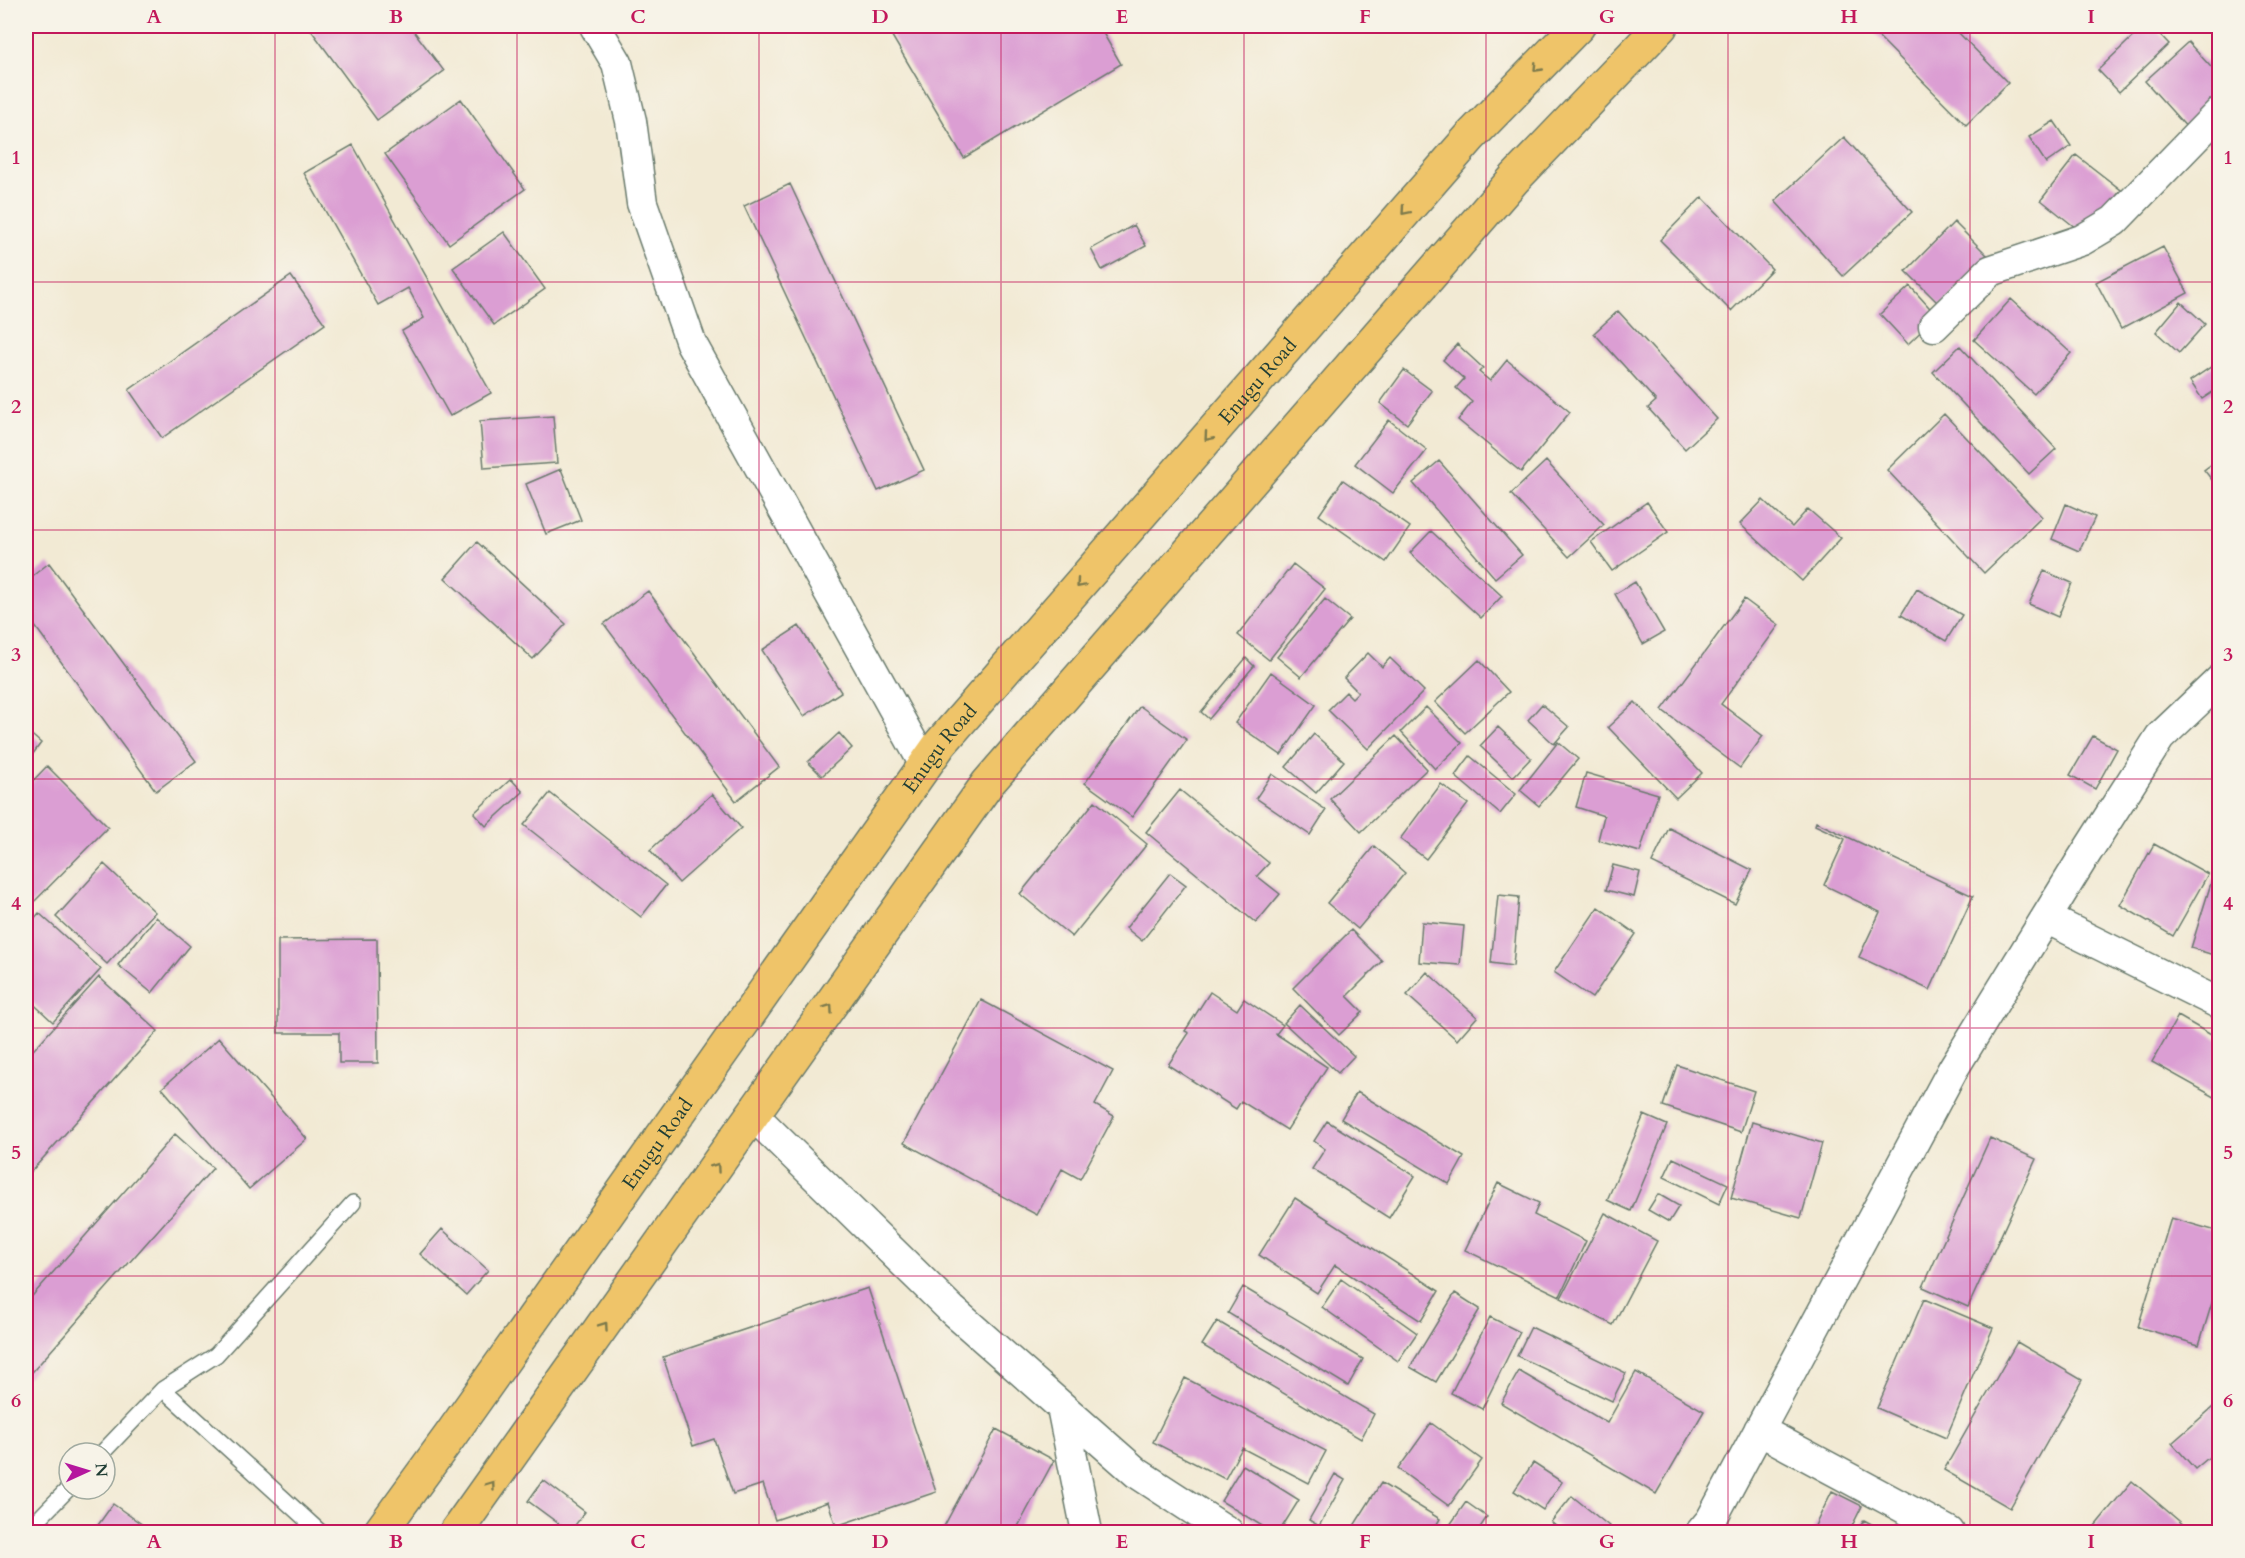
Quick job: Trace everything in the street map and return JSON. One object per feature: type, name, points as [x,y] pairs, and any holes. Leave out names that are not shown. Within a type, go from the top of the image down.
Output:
[{"type":"main road","name":"Enugu Road","points":[[380,1533],[948,735],[1471,136],[1578,26]]},
{"type":"main road","points":[[456,1533],[988,783],[1515,178],[1661,26]]},
{"type":"street","points":[[595,26],[617,63],[631,121],[642,203],[691,343],[925,765]]},
{"type":"street","points":[[1934,326],[1990,271],[2082,240],[2114,221],[2157,174],[2220,112]]},
{"type":"street","points":[[1701,1533],[1711,1520],[1953,1069],[2160,738],[2220,680]]},
{"type":"street","points":[[2046,918],[2220,1004]]},
{"type":"street","points":[[753,1115],[952,1310],[1062,1407],[1137,1473],[1228,1533]]},
{"type":"street","points":[[1062,1407],[1087,1533]]},
{"type":"street","points":[[1759,1430],[1949,1533]]},
{"type":"lane","points":[[113,1441],[163,1389],[216,1355],[353,1203]]},
{"type":"lane","points":[[163,1389],[320,1533]]},
{"type":"lane","points":[[26,1533],[57,1501]]},
{"type":"building","points":[[308,26],[410,26],[444,71],[377,120]]},
{"type":"building","points":[[886,26],[1099,26],[1121,64],[964,158]]},
{"type":"building","points":[[1868,26],[1952,26],[2008,83],[1966,125]]},
{"type":"building","points":[[2144,26],[2152,26],[2169,44],[2119,92],[2098,70]]},
{"type":"building","points":[[2188,42],[2220,77],[2220,105],[2190,131],[2145,81]]},
{"type":"building","points":[[461,99],[525,189],[449,244],[385,154]]},
{"type":"building","points":[[2054,121],[2071,146],[2046,163],[2029,137]]},
{"type":"building","points":[[1844,137],[1912,212],[1843,276],[1775,201]]},
{"type":"building","points":[[353,145],[491,393],[450,416],[402,331],[424,318],[408,288],[378,305],[304,173]]},
{"type":"building","points":[[2076,155],[2121,190],[2086,236],[2041,200]]},
{"type":"building","points":[[790,184],[924,470],[878,491],[744,206]]},
{"type":"building","points":[[1702,197],[1772,269],[1731,311],[1660,240]]},
{"type":"building","points":[[1954,222],[1989,257],[1941,306],[1906,271]]},
{"type":"building","points":[[1134,225],[1146,246],[1102,270],[1091,249]]},
{"type":"building","points":[[504,232],[545,289],[494,325],[453,268]]},
{"type":"building","points":[[2163,247],[2188,293],[2121,329],[2096,282]]},
{"type":"building","points":[[291,276],[325,324],[162,438],[129,390]]},
{"type":"building","points":[[1910,286],[1937,316],[1908,344],[1880,314]]},
{"type":"building","points":[[2011,299],[2071,353],[2034,394],[1974,340]]},
{"type":"building","points":[[2181,302],[2205,324],[2179,353],[2156,332]]},
{"type":"building","points":[[1618,311],[1717,419],[1685,449],[1648,408],[1656,401],[1594,333]]},
{"type":"building","points":[[1457,344],[1483,368],[1479,372],[1490,381],[1507,360],[1570,412],[1521,472],[1458,420],[1472,402],[1456,388],[1464,379],[1443,360]]},
{"type":"building","points":[[1960,346],[2056,449],[2029,474],[1933,372]]},
{"type":"building","points":[[2220,361],[2220,387],[2202,399],[2190,381]]},
{"type":"building","points":[[1404,370],[1432,391],[1407,424],[1380,403]]},
{"type":"building","points":[[1944,414],[2042,517],[1984,573],[1887,470]]},
{"type":"building","points":[[553,416],[557,463],[484,468],[480,421]]},
{"type":"building","points":[[1389,420],[1427,450],[1393,493],[1355,464]]},
{"type":"building","points":[[2220,458],[2220,490],[2204,470]]},
{"type":"building","points":[[1439,461],[1522,555],[1495,578],[1413,483]]},
{"type":"building","points":[[1546,461],[1604,525],[1569,557],[1511,494]]},
{"type":"building","points":[[561,469],[581,520],[546,534],[526,484]]},
{"type":"building","points":[[1343,480],[1410,527],[1386,562],[1319,515]]},
{"type":"building","points":[[1763,500],[1792,527],[1808,509],[1841,538],[1802,581],[1740,524]]},
{"type":"building","points":[[1647,502],[1668,532],[1612,571],[1591,542]]},
{"type":"building","points":[[2066,504],[2095,517],[2079,551],[2052,539]]},
{"type":"building","points":[[1431,531],[1502,596],[1481,618],[1410,553]]},
{"type":"building","points":[[477,542],[566,624],[533,659],[445,578]]},
{"type":"building","points":[[49,563],[196,761],[156,791],[26,614],[26,581]]},
{"type":"building","points":[[1293,564],[1325,589],[1269,660],[1238,635]]},
{"type":"building","points":[[2044,571],[2072,583],[2058,617],[2029,604]]},
{"type":"building","points":[[1635,582],[1664,632],[1643,644],[1615,594]]},
{"type":"building","points":[[1917,589],[1962,615],[1946,641],[1901,615]]},
{"type":"building","points":[[648,591],[779,767],[736,801],[604,624]]},
{"type":"building","points":[[1325,599],[1350,619],[1301,677],[1277,657]]},
{"type":"building","points":[[1744,599],[1779,625],[1721,704],[1763,736],[1740,768],[1662,710]]},
{"type":"building","points":[[799,626],[841,692],[804,716],[762,650]]},
{"type":"building","points":[[1368,653],[1382,667],[1390,658],[1424,691],[1368,749],[1328,710],[1346,692],[1352,698],[1358,692],[1344,678]]},
{"type":"building","points":[[1246,658],[1254,666],[1209,719],[1201,712]]},
{"type":"building","points":[[1479,660],[1509,692],[1465,733],[1435,702]]},
{"type":"building","points":[[1271,672],[1316,705],[1281,755],[1235,723]]},
{"type":"building","points":[[1635,702],[1702,773],[1676,798],[1608,727]]},
{"type":"building","points":[[1542,704],[1569,727],[1554,744],[1528,720]]},
{"type":"building","points":[[1140,706],[1187,740],[1132,817],[1085,783]]},
{"type":"building","points":[[1426,707],[1462,743],[1435,769],[1401,732]]},
{"type":"building","points":[[1498,727],[1531,758],[1513,777],[1480,746]]},
{"type":"building","points":[[26,730],[41,743],[26,763]]},
{"type":"building","points":[[839,733],[852,748],[822,776],[808,762]]},
{"type":"building","points":[[1314,734],[1344,761],[1316,793],[1286,767]]},
{"type":"building","points":[[1396,736],[1427,769],[1361,832],[1330,799]]},
{"type":"building","points":[[2093,736],[2117,749],[2095,789],[2070,775]]},
{"type":"building","points":[[1558,742],[1578,759],[1539,806],[1520,790]]},
{"type":"building","points":[[1470,756],[1516,794],[1500,814],[1455,776]]},
{"type":"building","points":[[47,766],[108,827],[26,910],[26,788]]},
{"type":"building","points":[[1586,773],[1658,794],[1640,852],[1598,840],[1604,816],[1576,807]]},
{"type":"building","points":[[1272,774],[1326,810],[1310,835],[1256,798]]},
{"type":"building","points":[[511,779],[523,792],[486,826],[474,813]]},
{"type":"building","points":[[1441,784],[1468,804],[1426,859],[1400,839]]},
{"type":"building","points":[[1180,790],[1269,863],[1257,876],[1280,894],[1256,923],[1146,832]]},
{"type":"building","points":[[550,793],[666,885],[641,917],[524,825]]},
{"type":"building","points":[[712,794],[741,828],[679,883],[650,850]]},
{"type":"building","points":[[1095,801],[1147,844],[1072,937],[1020,894]]},
{"type":"building","points":[[1816,822],[1973,896],[1930,990],[1859,957],[1880,912],[1824,885],[1845,839],[1815,825]]},
{"type":"building","points":[[1669,828],[1752,870],[1735,904],[1652,863]]},
{"type":"building","points":[[2154,844],[2208,874],[2173,936],[2120,905]]},
{"type":"building","points":[[1374,846],[1405,873],[1358,929],[1327,903]]},
{"type":"building","points":[[104,864],[155,912],[107,964],[56,917]]},
{"type":"building","points":[[1613,865],[1640,872],[1634,897],[1606,890]]},
{"type":"building","points":[[1170,873],[1186,885],[1142,941],[1126,928]]},
{"type":"building","points":[[2212,880],[2220,882],[2220,957],[2191,948]]},
{"type":"building","points":[[1498,895],[1519,897],[1513,966],[1491,963]]},
{"type":"building","points":[[1598,907],[1636,934],[1592,998],[1554,972]]},
{"type":"building","points":[[39,913],[101,969],[53,1022],[26,997],[26,928]]},
{"type":"building","points":[[156,917],[190,946],[152,993],[118,965]]},
{"type":"building","points":[[1422,922],[1464,926],[1460,965],[1419,962]]},
{"type":"building","points":[[1351,930],[1382,961],[1347,996],[1363,1012],[1339,1035],[1293,988]]},
{"type":"building","points":[[377,939],[378,1063],[339,1063],[339,1033],[278,1033],[278,940]]},
{"type":"building","points":[[1427,972],[1477,1017],[1457,1040],[1407,995]]},
{"type":"building","points":[[99,977],[158,1031],[26,1177],[26,1056]]},
{"type":"building","points":[[1210,992],[1237,1010],[1244,999],[1283,1025],[1276,1034],[1327,1067],[1287,1130],[1241,1101],[1236,1109],[1168,1065],[1189,1033],[1185,1031]]},
{"type":"building","points":[[981,1000],[1113,1071],[1095,1105],[1114,1116],[1080,1179],[1062,1169],[1037,1215],[904,1143]]},
{"type":"building","points":[[1300,1005],[1354,1056],[1338,1073],[1284,1023]]},
{"type":"building","points":[[2178,1016],[2220,1040],[2220,1100],[2152,1062]]},
{"type":"building","points":[[219,1038],[307,1139],[249,1189],[162,1088]]},
{"type":"building","points":[[1677,1065],[1754,1091],[1741,1132],[1663,1106]]},
{"type":"building","points":[[1357,1092],[1464,1157],[1449,1184],[1341,1119]]},
{"type":"building","points":[[1644,1115],[1667,1125],[1631,1211],[1607,1200]]},
{"type":"building","points":[[1327,1121],[1415,1176],[1389,1218],[1312,1169],[1325,1149],[1314,1141]]},
{"type":"building","points":[[1752,1122],[1822,1143],[1801,1218],[1731,1198]]},
{"type":"building","points":[[175,1134],[213,1168],[26,1379],[26,1303]]},
{"type":"building","points":[[1990,1138],[2036,1159],[1968,1307],[1923,1287]]},
{"type":"building","points":[[1673,1158],[1728,1184],[1719,1204],[1664,1177]]},
{"type":"building","points":[[1498,1183],[1539,1203],[1534,1215],[1586,1241],[1560,1296],[1465,1250]]},
{"type":"building","points":[[1658,1194],[1679,1206],[1669,1222],[1648,1210]]},
{"type":"building","points":[[1295,1198],[1439,1291],[1421,1321],[1335,1265],[1317,1293],[1259,1255]]},
{"type":"building","points":[[1605,1213],[1657,1241],[1613,1325],[1561,1298]]},
{"type":"building","points":[[2171,1218],[2220,1232],[2220,1277],[2199,1345],[2138,1327]]},
{"type":"building","points":[[442,1229],[488,1270],[466,1295],[420,1254]]},
{"type":"building","points":[[1341,1279],[1417,1333],[1398,1361],[1322,1307]]},
{"type":"building","points":[[1243,1287],[1363,1359],[1348,1386],[1228,1313]]},
{"type":"building","points":[[868,1288],[936,1492],[836,1526],[828,1502],[775,1520],[763,1484],[733,1494],[714,1439],[693,1446],[663,1357]]},
{"type":"building","points":[[1455,1293],[1480,1309],[1436,1382],[1410,1367]]},
{"type":"building","points":[[1924,1299],[1993,1328],[1946,1438],[1877,1408]]},
{"type":"building","points":[[1490,1317],[1520,1332],[1482,1409],[1451,1393]]},
{"type":"building","points":[[1217,1321],[1374,1414],[1361,1439],[1202,1345]]},
{"type":"building","points":[[1531,1327],[1626,1373],[1612,1401],[1517,1356]]},
{"type":"building","points":[[2017,1342],[2082,1380],[2010,1508],[1944,1470]]},
{"type":"building","points":[[1519,1371],[1607,1423],[1636,1372],[1704,1411],[1656,1494],[1501,1403]]},
{"type":"building","points":[[1185,1378],[1326,1451],[1309,1483],[1242,1448],[1225,1479],[1153,1442]]},
{"type":"building","points":[[2220,1401],[2220,1448],[2195,1469],[2172,1443]]},
{"type":"building","points":[[1431,1423],[1482,1460],[1449,1506],[1398,1469]]},
{"type":"building","points":[[996,1429],[1054,1460],[1015,1532],[941,1532]]},
{"type":"building","points":[[1533,1463],[1562,1482],[1543,1510],[1514,1491]]},
{"type":"building","points":[[1243,1465],[1299,1500],[1279,1532],[1272,1532],[1221,1501]]},
{"type":"building","points":[[1335,1474],[1345,1480],[1319,1526],[1309,1520]]},
{"type":"building","points":[[543,1480],[585,1512],[570,1532],[528,1501]]},
{"type":"building","points":[[2132,1481],[2192,1532],[2090,1532]]},
{"type":"building","points":[[1381,1483],[1440,1519],[1432,1532],[1350,1532]]},
{"type":"building","points":[[1832,1491],[1862,1506],[1849,1532],[1812,1532]]},
{"type":"building","points":[[1572,1496],[1609,1526],[1604,1532],[1563,1532],[1551,1522]]},
{"type":"building","points":[[1466,1502],[1487,1517],[1477,1532],[1445,1532]]},
{"type":"building","points":[[113,1504],[153,1532],[93,1532]]},
{"type":"building","points":[[1864,1520],[1886,1532],[1857,1532]]},
{"type":"building","points":[[1182,1525],[1194,1532],[1177,1532]]}]
